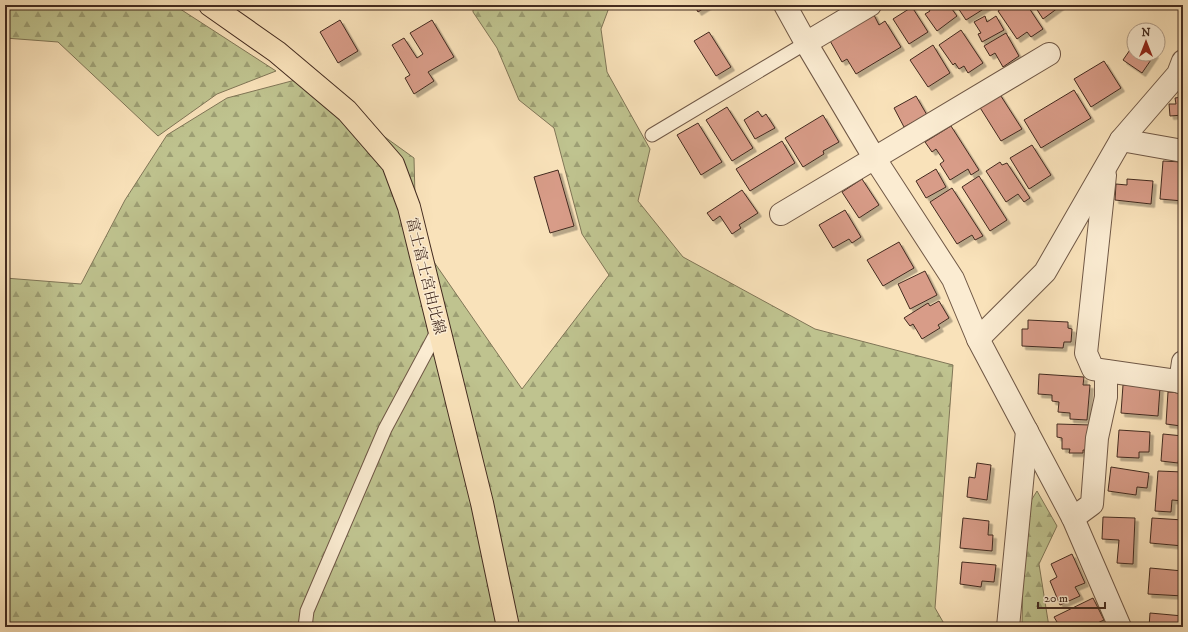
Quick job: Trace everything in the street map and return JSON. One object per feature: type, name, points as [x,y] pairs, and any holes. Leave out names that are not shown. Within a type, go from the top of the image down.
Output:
[{"type":"main road","name":"富士富士宮由比線","points":[[210,5],[277,52],[347,111],[393,164],[409,207],[482,502],[508,627]]},
{"type":"street","points":[[786,5],[806,43],[875,159],[954,280],[978,339],[1073,518],[1120,627]]},
{"type":"street","points":[[806,43],[870,5]]},
{"type":"street","points":[[781,214],[1049,54]]},
{"type":"street","points":[[978,339],[1045,272],[1121,140],[1178,74],[1183,61]]},
{"type":"street","points":[[1121,140],[1183,151]]},
{"type":"street","points":[[1106,168],[1086,353],[1093,369],[1182,375]]},
{"type":"street","points":[[1073,518],[1092,504],[1096,438],[1106,397],[1106,371]]},
{"type":"street","points":[[1008,627],[1027,431]]},
{"type":"lane","points":[[652,135],[806,43]]},
{"type":"lane","points":[[304,627],[310,603],[385,429],[438,328]]},
{"type":"green space","points":[[5,5],[174,5],[276,71],[217,94],[158,136],[58,42],[5,38]]},
{"type":"green space","points":[[473,5],[610,5],[601,29],[607,72],[650,149],[638,201],[683,257],[815,329],[953,365],[935,608],[946,627],[5,627],[5,278],[81,284],[125,200],[167,135],[227,98],[303,78],[414,158],[416,236],[522,389],[609,275],[582,234],[554,128],[519,100],[497,48],[473,12]]},
{"type":"green space","points":[[1037,491],[1057,526],[1039,564],[1049,627],[1022,627],[1024,512]]},
{"type":"building","points":[[694,5],[709,5],[698,12]]},
{"type":"building","points":[[926,5],[949,5],[957,16],[937,31],[925,14],[930,11]]},
{"type":"building","points":[[956,5],[990,5],[966,20]]},
{"type":"building","points":[[1007,5],[1027,5],[1043,29],[1031,37],[1027,32],[1017,39],[998,11]]},
{"type":"building","points":[[1034,5],[1062,5],[1043,19]]},
{"type":"building","points":[[912,7],[928,32],[909,44],[893,19]]},
{"type":"building","points":[[873,13],[879,25],[885,21],[901,47],[856,74],[847,59],[842,62],[829,39]]},
{"type":"building","points":[[985,16],[987,22],[996,16],[1004,30],[982,42],[978,34],[981,33],[974,22]]},
{"type":"building","points":[[340,20],[358,51],[338,63],[320,32]]},
{"type":"building","points":[[432,20],[454,57],[428,72],[434,81],[414,94],[405,78],[410,75],[392,45],[404,38],[417,58],[423,54],[410,33]]},
{"type":"building","points":[[961,30],[983,63],[968,73],[964,66],[959,69],[955,63],[953,65],[939,45]]},
{"type":"building","points":[[709,32],[731,67],[716,76],[694,41]]},
{"type":"building","points":[[1006,33],[1019,56],[1003,67],[995,53],[990,56],[984,46]]},
{"type":"building","points":[[933,45],[950,73],[928,87],[910,60]]},
{"type":"building","points":[[1126,56],[1126,62],[1150,62],[1142,73],[1123,60]]},
{"type":"building","points":[[1104,61],[1121,88],[1091,107],[1074,79]]},
{"type":"building","points":[[1181,85],[1183,85],[1183,115],[1170,116],[1169,104],[1176,104],[1175,98],[1182,97]]},
{"type":"building","points":[[1074,90],[1091,118],[1041,148],[1024,120]]},
{"type":"building","points":[[999,93],[1022,129],[1001,141],[979,106]]},
{"type":"building","points":[[916,96],[927,115],[904,127],[894,108]]},
{"type":"building","points":[[727,107],[753,148],[732,161],[706,120]]},
{"type":"building","points":[[758,111],[762,117],[766,114],[775,128],[755,139],[744,120]]},
{"type":"building","points":[[823,115],[839,142],[823,151],[824,154],[803,167],[785,138]]},
{"type":"building","points":[[698,123],[722,162],[701,175],[677,135]]},
{"type":"building","points":[[951,126],[979,170],[971,175],[968,169],[950,180],[940,164],[944,161],[936,149],[932,152],[925,142]]},
{"type":"building","points":[[782,141],[795,163],[750,191],[736,169]]},
{"type":"building","points":[[1032,145],[1051,175],[1029,189],[1010,158]]},
{"type":"building","points":[[1163,161],[1182,162],[1183,201],[1160,199]]},
{"type":"building","points":[[1000,162],[1002,165],[1007,163],[1030,198],[1024,202],[1018,194],[1006,202],[986,171]]},
{"type":"building","points":[[936,169],[946,187],[926,198],[916,181]]},
{"type":"building","points":[[558,170],[574,226],[550,233],[534,177]]},
{"type":"building","points":[[979,176],[1007,220],[990,231],[962,187]]},
{"type":"building","points":[[862,179],[879,205],[859,218],[842,192]]},
{"type":"building","points":[[1127,179],[1153,181],[1151,204],[1115,200],[1116,184],[1127,185]]},
{"type":"building","points":[[952,188],[983,236],[975,240],[972,235],[957,244],[930,202]]},
{"type":"building","points":[[742,190],[758,213],[739,225],[741,228],[732,234],[720,216],[713,221],[707,213]]},
{"type":"building","points":[[845,210],[861,237],[852,243],[849,239],[833,248],[819,225]]},
{"type":"building","points":[[899,242],[914,268],[883,286],[867,260]]},
{"type":"building","points":[[925,271],[937,295],[910,309],[898,284]]},
{"type":"building","points":[[939,301],[949,318],[938,325],[940,328],[922,339],[913,324],[910,326],[904,318],[928,303],[930,306]]},
{"type":"building","points":[[1028,320],[1068,322],[1068,328],[1072,329],[1071,342],[1064,342],[1063,348],[1022,346],[1022,329],[1028,329]]},
{"type":"building","points":[[1039,374],[1084,377],[1083,385],[1090,385],[1087,420],[1070,419],[1070,413],[1058,412],[1059,402],[1052,401],[1052,395],[1038,394]]},
{"type":"building","points":[[1123,385],[1160,388],[1158,416],[1121,413]]},
{"type":"building","points":[[1168,392],[1183,393],[1183,419],[1181,426],[1166,424]]},
{"type":"building","points":[[1057,424],[1091,425],[1090,450],[1083,450],[1083,453],[1069,453],[1070,449],[1062,449],[1062,438],[1057,437]]},
{"type":"building","points":[[1119,430],[1150,432],[1149,452],[1139,452],[1139,458],[1117,457]]},
{"type":"building","points":[[1163,434],[1183,436],[1183,458],[1179,457],[1178,463],[1161,461]]},
{"type":"building","points":[[977,463],[991,465],[987,500],[967,497],[969,477],[975,478]]},
{"type":"building","points":[[1111,467],[1149,473],[1147,488],[1137,487],[1136,495],[1108,491]]},
{"type":"building","points":[[1158,471],[1183,472],[1183,501],[1172,500],[1171,512],[1155,511]]},
{"type":"building","points":[[1103,517],[1135,518],[1133,564],[1117,563],[1119,540],[1102,539]]},
{"type":"building","points":[[963,518],[989,521],[988,535],[993,535],[992,551],[960,548]]},
{"type":"building","points":[[1152,518],[1183,520],[1183,546],[1150,543]]},
{"type":"building","points":[[1072,554],[1085,583],[1075,587],[1080,596],[1060,605],[1050,581],[1057,577],[1051,564]]},
{"type":"building","points":[[962,562],[996,565],[994,582],[982,581],[981,587],[960,584]]},
{"type":"building","points":[[1150,568],[1183,571],[1183,596],[1148,594]]},
{"type":"building","points":[[1093,598],[1104,620],[1093,625],[1094,627],[1060,627],[1054,617]]},
{"type":"building","points":[[1150,613],[1183,616],[1182,627],[1149,627]]}]
